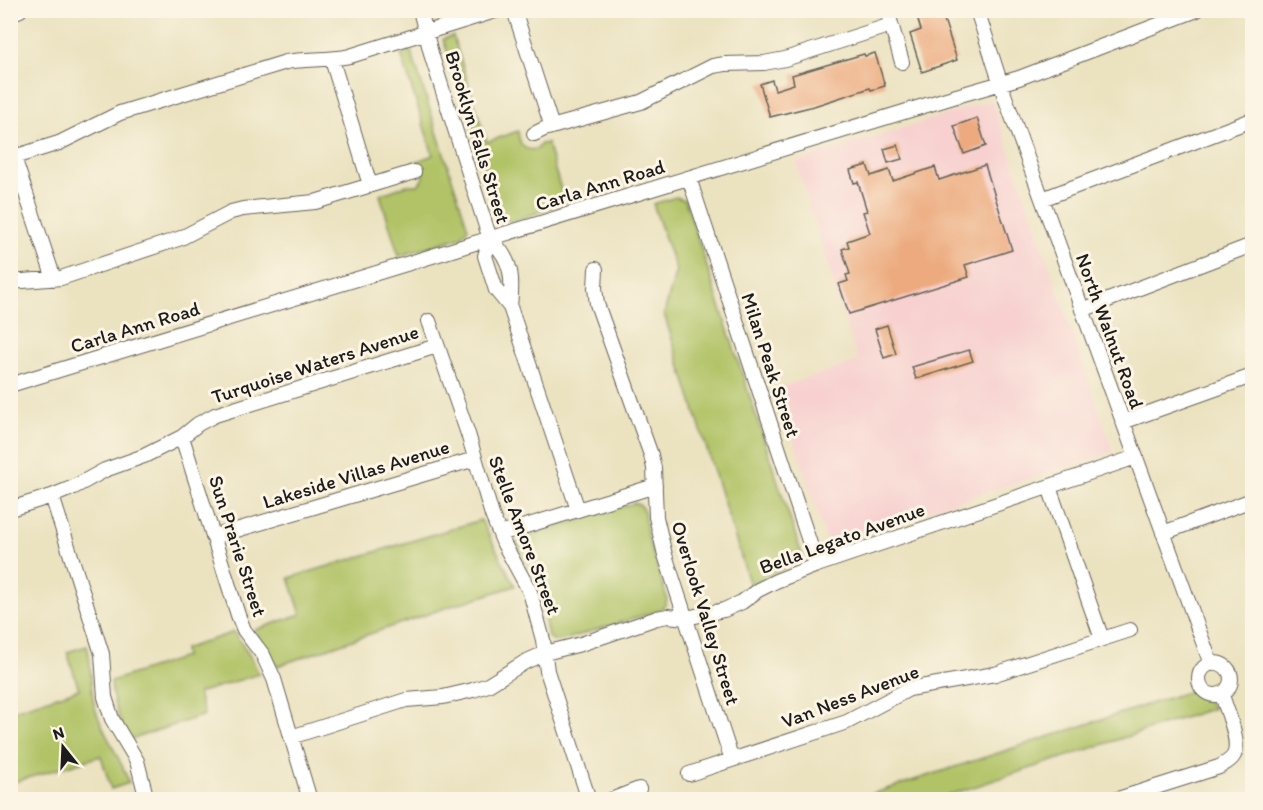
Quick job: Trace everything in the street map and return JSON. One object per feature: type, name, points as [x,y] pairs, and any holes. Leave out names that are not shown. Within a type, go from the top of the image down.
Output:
[{"type":"street","points":[[10,14],[20,10]]},
{"type":"street","name":"Brooklyn Falls Street","points":[[420,10],[490,239],[503,251],[513,282],[510,307],[578,510]]},
{"type":"street","points":[[54,279],[12,151],[59,143],[106,118],[252,72],[295,60],[332,60],[498,10]]},
{"type":"street","points":[[514,10],[552,127]]},
{"type":"street","points":[[886,10],[902,62]]},
{"type":"street","name":"North Walnut Road","points":[[977,10],[1000,84],[1211,664]]},
{"type":"street","name":"Carla Ann Road","points":[[10,386],[1000,84],[1197,10]]},
{"type":"street","points":[[534,134],[641,102],[713,66],[764,63],[785,59],[891,25]]},
{"type":"street","points":[[332,60],[370,185]]},
{"type":"street","points":[[1042,199],[1252,120]]},
{"type":"street","points":[[10,282],[54,279],[77,274],[181,238],[231,212],[315,202],[414,172]]},
{"type":"street","name":"Milan Peak Street","points":[[689,178],[817,565]]},
{"type":"street","points":[[1082,310],[1252,245]]},
{"type":"street","name":"Overlook Valley Street","points":[[596,269],[597,304],[651,455],[658,525],[732,760]]},
{"type":"street","name":"Stelle Amore Street","points":[[429,321],[500,534],[530,592],[545,653],[547,671],[589,800]]},
{"type":"street","name":"Turquoise Waters Avenue","points":[[10,509],[52,496],[105,470],[144,456],[182,437],[198,424],[215,415],[437,346]]},
{"type":"street","points":[[1123,422],[1252,376]]},
{"type":"street","name":"Sun Prarie Street","points":[[182,437],[238,615],[244,630],[270,669],[310,800]]},
{"type":"street","name":"Bella Legato Avenue","points":[[291,736],[406,700],[443,697],[473,690],[488,685],[525,662],[545,653],[581,644],[657,618],[668,616],[686,618],[724,610],[776,581],[817,565],[1136,457]]},
{"type":"street","name":"Lakeside Villas Avenue","points":[[213,537],[475,459]]},
{"type":"street","points":[[500,534],[655,486]]},
{"type":"street","points":[[1049,487],[1102,639]]},
{"type":"street","points":[[52,496],[102,654],[105,697],[112,719],[137,762],[147,800]]},
{"type":"street","points":[[1163,533],[1252,500]]},
{"type":"street","name":"Van Ness Avenue","points":[[689,774],[847,722],[909,689],[994,675],[1130,630]]},
{"type":"street","points":[[1211,664],[1224,666],[1231,674],[1230,687],[1222,695],[1210,695],[1201,687],[1202,670],[1211,664]]},
{"type":"street","points":[[1115,800],[1159,793],[1229,761],[1236,747],[1222,695]]},
{"type":"street","points":[[612,800],[639,789]]},
{"type":"shaded area","points":[[992,100],[1113,452],[827,543],[778,388],[858,361],[796,162]]},
{"type":"green space","points":[[453,36],[487,142],[518,131],[519,139],[525,148],[537,149],[541,144],[547,143],[565,203],[511,222],[500,215],[443,39]]},
{"type":"green space","points":[[411,51],[468,228],[461,237],[399,256],[380,195],[407,185],[418,185],[424,174],[418,165],[413,163],[433,155],[401,54]]},
{"type":"green space","points":[[676,197],[685,200],[802,555],[798,562],[750,585],[664,314],[676,270],[653,204]]},
{"type":"green space","points":[[634,503],[640,505],[644,511],[647,534],[667,598],[666,604],[660,610],[554,641],[548,637],[544,615],[518,544],[522,538]]},
{"type":"green space","points":[[481,520],[515,586],[277,666],[255,630],[301,614],[289,578]]},
{"type":"green space","points":[[234,632],[259,674],[198,693],[204,715],[129,740],[117,711],[111,681],[185,657],[184,649]]},
{"type":"green space","points":[[87,646],[96,711],[129,783],[111,789],[101,756],[11,783],[11,711],[79,689],[67,652]]},
{"type":"green space","points":[[1196,689],[1200,696],[1214,708],[937,799],[856,799]]},
{"type":"building","points":[[915,10],[941,10],[957,60],[922,72],[910,34],[921,30]]},
{"type":"building","points":[[875,53],[885,86],[871,90],[870,88],[770,117],[760,84],[772,80],[775,90],[794,84],[792,75],[864,54],[865,56]]},
{"type":"building","points":[[977,118],[986,146],[964,154],[954,126]]},
{"type":"building","points":[[898,145],[902,159],[888,163],[884,149]]},
{"type":"building","points":[[867,165],[871,176],[889,170],[893,181],[935,167],[939,180],[985,165],[1012,250],[965,265],[969,277],[849,314],[839,284],[848,281],[846,275],[850,274],[842,249],[849,247],[847,241],[870,233],[863,212],[867,211],[858,182],[854,183],[850,170]]},
{"type":"building","points":[[887,325],[896,354],[884,358],[875,329]]},
{"type":"building","points":[[969,350],[973,361],[916,379],[912,367]]}]
